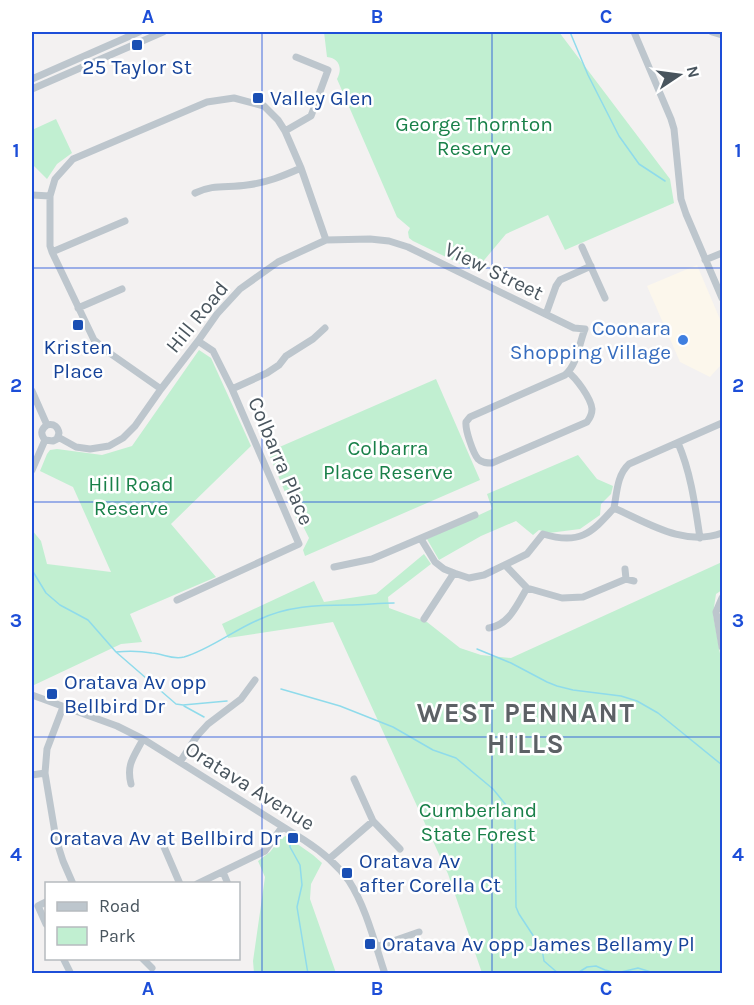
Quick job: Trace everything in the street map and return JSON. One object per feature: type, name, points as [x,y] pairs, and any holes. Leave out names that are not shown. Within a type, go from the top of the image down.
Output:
[{"type":"street","points":[[32,79],[139,32]]},
{"type":"street","points":[[32,89],[163,32]]},
{"type":"street","points":[[634,32],[671,118],[681,199],[686,214],[723,298]]},
{"type":"street","points":[[712,32],[723,35]]},
{"type":"street","points":[[285,131],[311,116],[328,70],[296,57]]},
{"type":"street","points":[[160,389],[94,340],[52,252],[50,196],[55,179],[74,159],[207,102],[234,98],[264,106],[285,131],[301,168],[326,240]]},
{"type":"street","points":[[195,193],[207,188],[266,182],[301,168]]},
{"type":"street","points":[[32,195],[50,196]]},
{"type":"street","points":[[52,252],[125,221]]},
{"type":"street","name":"Hill Road","points":[[58,437],[76,447],[90,449],[116,443],[130,432],[217,314],[240,289],[278,262],[326,240],[389,241]]},
{"type":"street","name":"View Street","points":[[389,241],[416,251],[574,328],[585,328],[578,353],[568,372]]},
{"type":"street","points":[[582,247],[605,298]]},
{"type":"street","points":[[705,260],[723,253]]},
{"type":"street","points":[[546,314],[560,280],[591,266]]},
{"type":"street","points":[[78,308],[122,289]]},
{"type":"street","points":[[232,389],[267,374],[286,356],[313,339],[325,328]]},
{"type":"street","name":"Colbarra Place","points":[[177,600],[299,544],[232,389],[213,351],[198,341]]},
{"type":"street","points":[[568,372],[574,377],[591,403],[591,416],[587,422],[492,463],[478,459],[465,428],[470,417],[568,372]]},
{"type":"street","points":[[32,391],[47,425]]},
{"type":"street","points":[[421,539],[435,562],[444,568],[469,578],[484,576],[527,554],[543,534],[564,538],[582,536],[597,527],[614,508],[619,478],[624,468],[723,423]]},
{"type":"street","points":[[32,470],[45,440],[42,431],[47,425],[52,424],[57,428],[58,437],[53,441],[45,440]]},
{"type":"street","points":[[678,443],[690,478],[700,538]]},
{"type":"street","points":[[614,508],[672,534],[700,538],[723,533]]},
{"type":"street","points":[[334,567],[372,559],[475,515]]},
{"type":"street","points":[[505,565],[527,588],[561,598],[583,597],[626,579],[634,581]]},
{"type":"street","points":[[625,569],[626,579]]},
{"type":"street","points":[[424,619],[454,573]]},
{"type":"street","points":[[489,628],[506,621],[527,588]]},
{"type":"street","points":[[723,598],[716,612],[723,646]]},
{"type":"street","points":[[180,762],[197,736],[208,724],[241,699],[255,680]]},
{"type":"street","name":"Oratava Avenue","points":[[32,695],[143,739],[309,843],[342,872],[354,890],[385,974]]},
{"type":"street","points":[[63,707],[47,750],[45,773],[56,839],[72,882]]},
{"type":"street","points":[[131,784],[128,774],[129,767],[143,739]]},
{"type":"street","points":[[32,775],[45,773]]},
{"type":"street","points":[[354,779],[373,821],[400,849]]},
{"type":"street","points":[[329,859],[373,821]]},
{"type":"street","points":[[201,882],[265,851],[282,827]]},
{"type":"street","points":[[160,840],[179,882]]},
{"type":"street","points":[[223,872],[227,882]]},
{"type":"street","points":[[45,902],[38,906],[45,922]]},
{"type":"street","points":[[376,947],[420,932]]},
{"type":"street","points":[[64,960],[71,974]]},
{"type":"street","points":[[144,960],[152,968]]},
{"type":"shaded area","name":"Coonara Shopping Village","points":[[697,265],[722,324],[722,365],[710,377],[680,362],[647,286]]},
{"type":"green space","name":"George Thornton Reserve","points":[[324,32],[559,32],[670,179],[674,203],[565,250],[548,215],[506,234],[475,271],[413,241],[409,238],[410,228],[397,217],[337,79],[340,71],[339,64],[327,57]]},
{"type":"green space","points":[[56,119],[72,153],[57,164],[47,179],[32,164],[32,130]]},
{"type":"green space","name":"Hill Road Reserve","points":[[199,350],[211,358],[251,446],[171,524],[216,577],[130,614],[142,642],[121,644],[32,686],[32,530],[41,541],[47,564],[111,572],[73,487],[40,471],[47,454],[50,450],[57,449],[102,455],[132,446]]},
{"type":"green space","name":"Colbarra Place Reserve","points":[[436,379],[480,480],[305,556],[303,550],[309,538],[303,526],[299,525],[268,452]]},
{"type":"green space","points":[[578,455],[597,479],[613,486],[611,494],[601,504],[600,515],[580,529],[549,533],[539,530],[533,535],[516,521],[481,536],[439,560],[427,539],[492,509],[487,494]]},
{"type":"green space","name":"Cumberland State Forest","points":[[424,554],[431,564],[388,597],[389,608],[427,622],[460,648],[481,655],[511,658],[722,562],[722,590],[716,594],[713,614],[722,665],[722,973],[482,973],[448,874],[333,622],[228,638],[222,624],[314,581],[324,602],[376,594]]},
{"type":"green space","points":[[286,836],[322,863],[311,884],[310,899],[336,973],[254,973],[253,961],[265,877],[258,861],[270,852],[281,838]]},
{"type":"waterway","points":[[570,32],[588,75],[619,136],[639,164],[665,181]]},
{"type":"waterway","points":[[32,570],[46,593],[60,605],[88,620],[116,652],[176,704],[227,701]]},
{"type":"waterway","points":[[116,652],[143,652],[180,658],[203,650],[269,615],[291,609],[394,603]]},
{"type":"waterway","points":[[477,649],[557,686],[621,696],[637,701],[658,713],[722,765]]},
{"type":"waterway","points":[[281,689],[340,706],[393,727],[433,750],[456,758],[493,789],[515,816],[516,907],[542,949],[544,961],[559,974]]},
{"type":"waterway","points":[[184,706],[204,717]]},
{"type":"waterway","points":[[290,841],[290,847],[300,865],[302,885],[297,907],[308,974]]},
{"type":"waterway","points":[[576,974],[587,967],[596,966],[617,973],[638,968],[665,974]]},
{"type":"place","name":"25 Taylor St","points":[[137,45]]},
{"type":"place","name":"Valley Glen","points":[[258,98]]},
{"type":"place","name":"Kristen Place","points":[[78,325]]},
{"type":"place","name":"Coonara Shopping Village","points":[[683,340]]},
{"type":"place","name":"Oratava Av opp Bellbird Dr","points":[[52,694]]},
{"type":"place","name":"Oratava Av at Bellbird Dr","points":[[293,838]]},
{"type":"place","name":"Oratava Av after Corella Ct","points":[[347,873]]},
{"type":"place","name":"Oratava Av opp James Bellamy Pl","points":[[370,944]]},
{"type":"district","name":"WEST PENNANT HILLS","points":[[526,728]]}]
